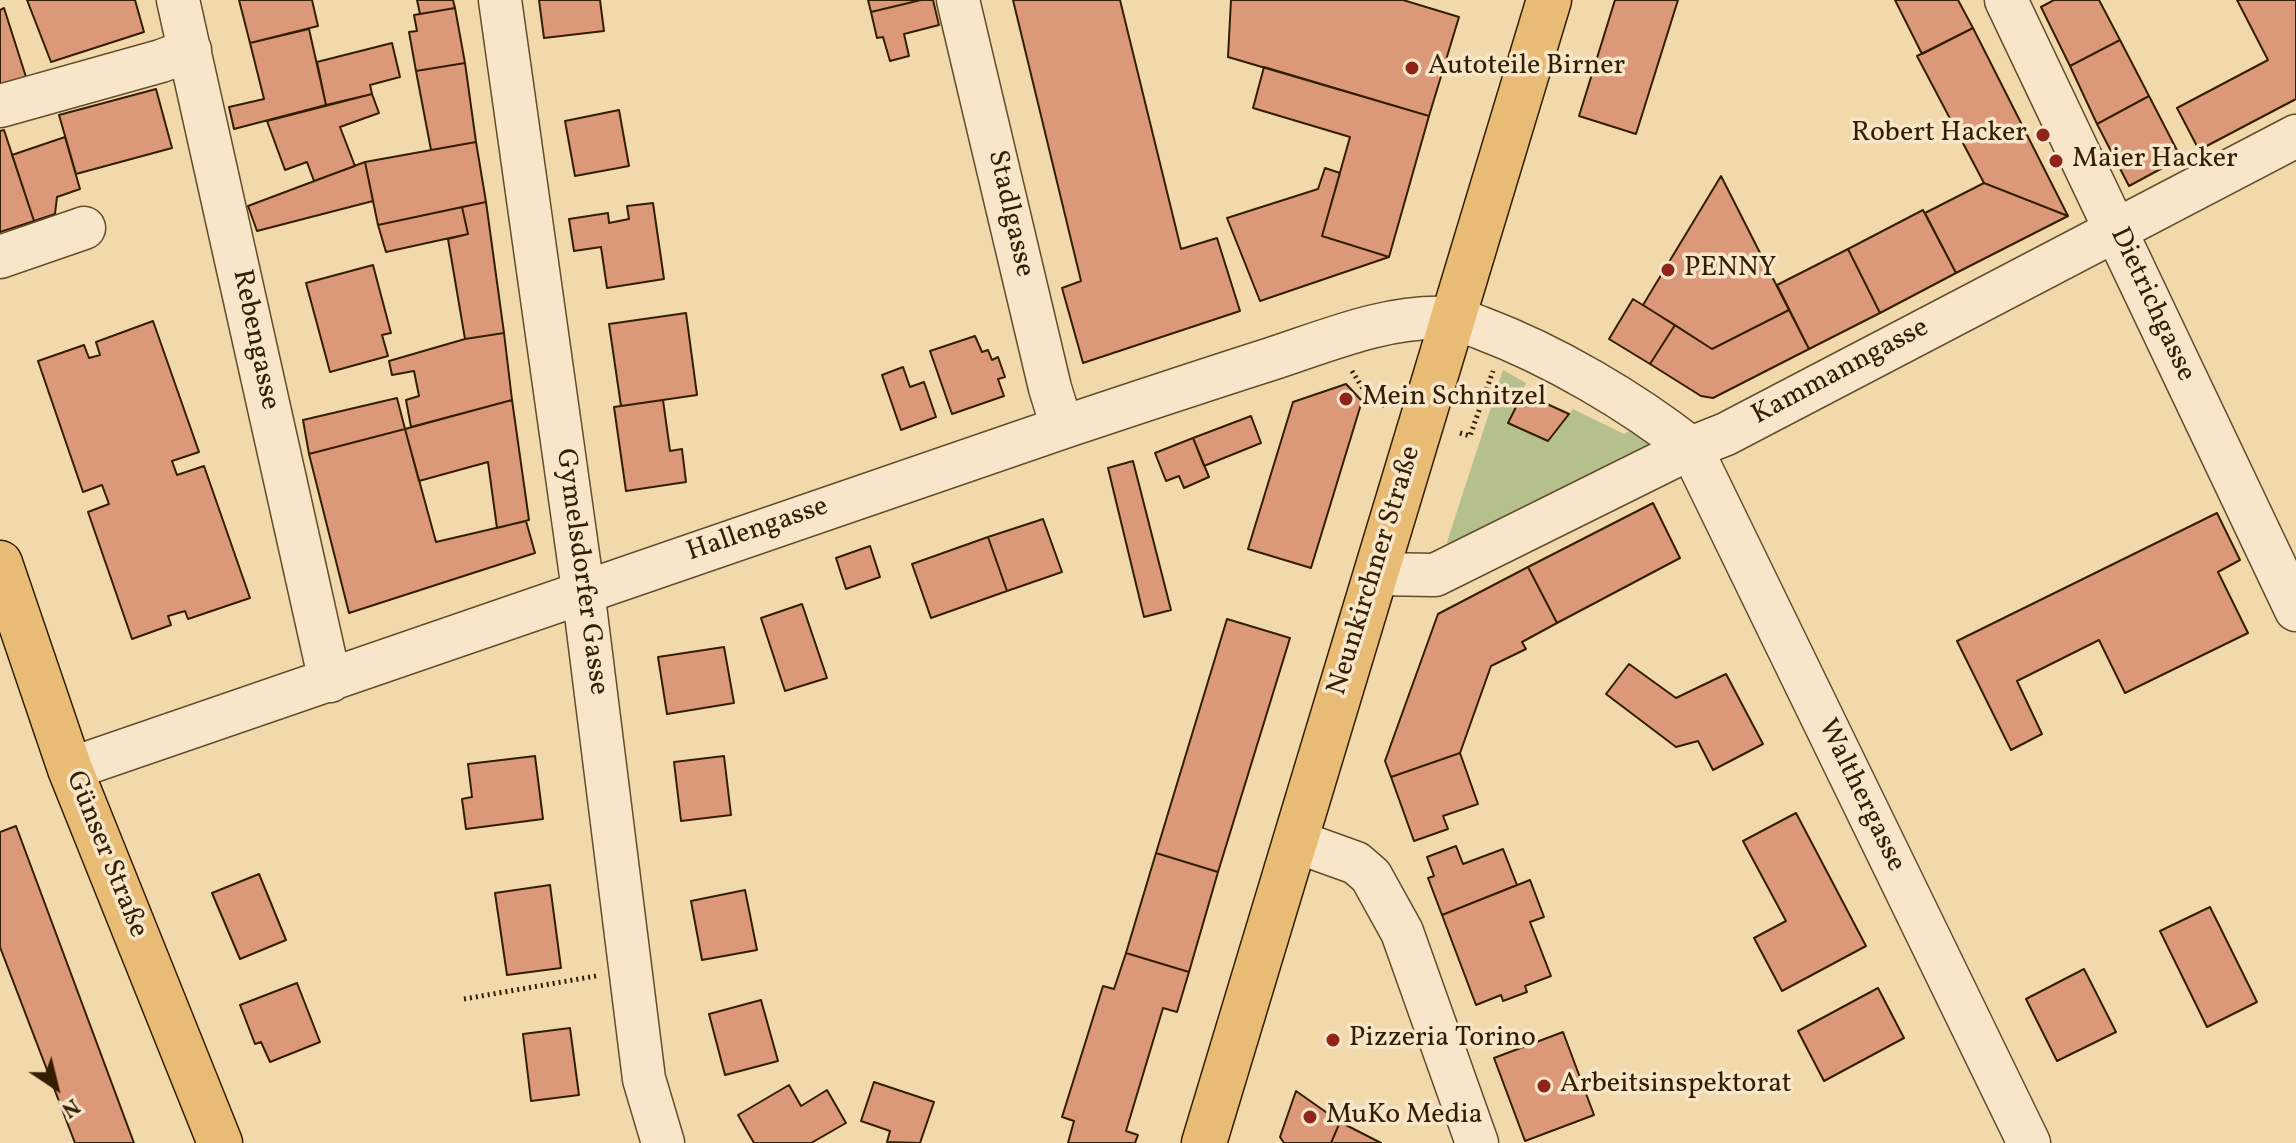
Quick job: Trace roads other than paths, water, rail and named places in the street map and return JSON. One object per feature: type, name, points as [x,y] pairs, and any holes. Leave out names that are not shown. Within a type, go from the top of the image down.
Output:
[{"type":"main road","name":"Neunkirchner Straße","points":[[1204,1143],[1549,0]]},
{"type":"main road","name":"Günser Straße","points":[[0,563],[70,769],[220,1143]]},
{"type":"street","name":"Rebengasse","points":[[178,0],[330,681]]},
{"type":"street","name":"Gymelsdorfer Gasse","points":[[500,0],[583,590],[644,1079],[663,1143]]},
{"type":"street","name":"Stadlgasse","points":[[958,0],[1050,388],[1062,427]]},
{"type":"street","name":"Dietrichgasse","points":[[2006,0],[2296,610]]},
{"type":"street","points":[[0,106],[190,50]]},
{"type":"street","name":"Kammanngasse","points":[[1376,574],[1435,575],[1691,448],[1726,434],[2296,136]]},
{"type":"street","points":[[0,257],[84,228]]},
{"type":"street","points":[[1453,318],[1505,337],[1562,367],[1646,414],[1691,448]]},
{"type":"street","name":"Hallengasse","points":[[70,769],[330,681],[583,590],[1340,336],[1391,321],[1453,318]]},
{"type":"street","name":"Walthergasse","points":[[1691,448],[2029,1143]]},
{"type":"street","points":[[1295,841],[1356,863],[1371,876],[1402,932],[1477,1143]]},
{"type":"place","name":"Autoteile Birner","points":[[1412,68]]},
{"type":"place","name":"Robert Hacker","points":[[2043,135]]},
{"type":"place","name":"Maier Hacker","points":[[2056,161]]},
{"type":"place","name":"PENNY","points":[[1668,270]]},
{"type":"place","name":"Mein Schnitzel","points":[[1346,399]]},
{"type":"place","name":"Pizzeria Torino","points":[[1333,1040]]},
{"type":"place","name":"Arbeitsinspektorat","points":[[1544,1086]]},
{"type":"place","name":"MuKo Media","points":[[1310,1117]]}]
